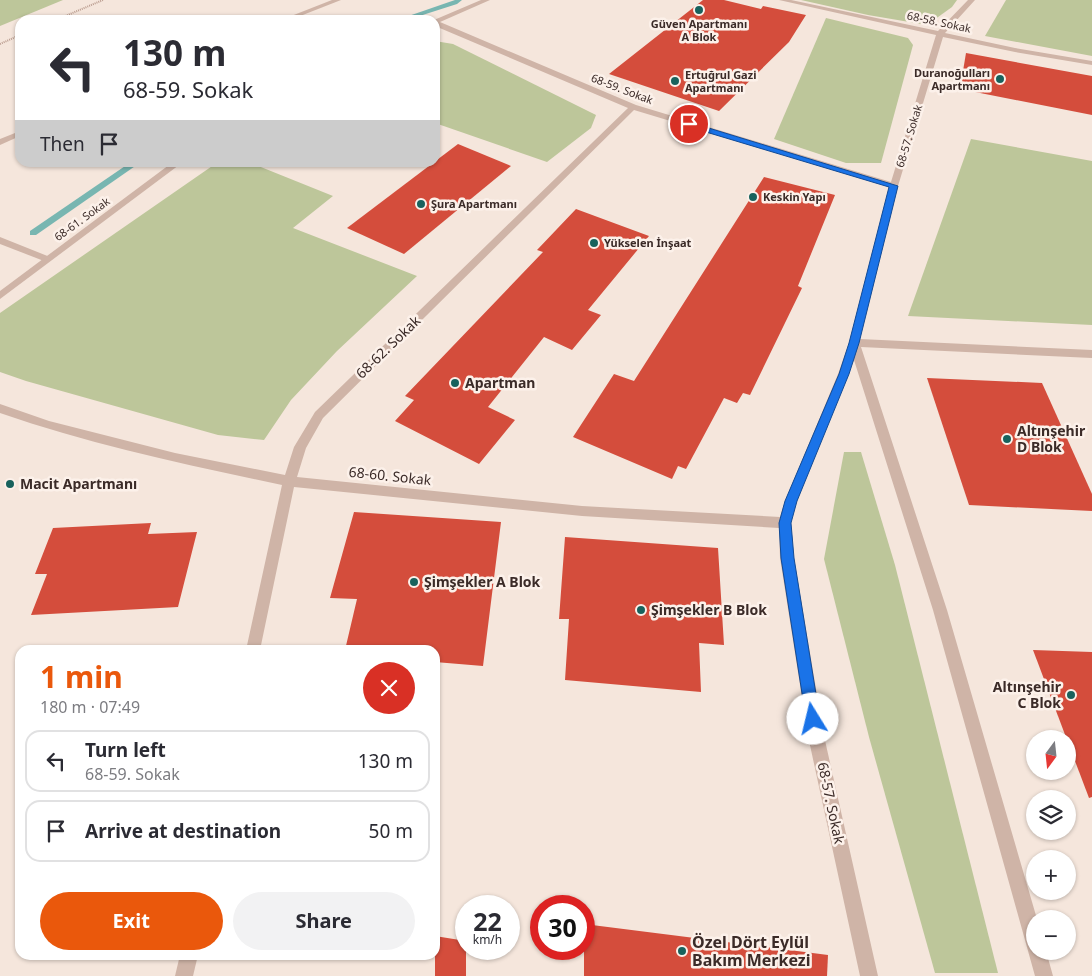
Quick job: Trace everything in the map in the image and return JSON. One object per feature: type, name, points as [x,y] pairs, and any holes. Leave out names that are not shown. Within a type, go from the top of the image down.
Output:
[{"type":"street","points":[[298,15],[338,0]]},
{"type":"street","points":[[440,20],[487,0]]},
{"type":"street","name":"68-58. Sokak","points":[[782,0],[940,34],[1092,63]]},
{"type":"street","name":"68-57. Sokak","points":[[869,976],[816,736],[788,558],[785,523],[791,501],[844,374],[854,343],[894,186],[940,34],[972,0]]},
{"type":"street","name":"68-59. Sokak","points":[[440,24],[633,107],[894,186]]},
{"type":"street","name":"68-62. Sokak","points":[[254,645],[289,481],[300,447],[319,415],[633,107]]},
{"type":"street","points":[[0,142],[15,135]]},
{"type":"street","name":"68-61. Sokak","points":[[0,296],[47,258],[172,167]]},
{"type":"street","points":[[0,240],[47,258]]},
{"type":"street","points":[[1026,912],[940,610],[854,343],[1092,354]]},
{"type":"street","name":"68-60. Sokak","points":[[0,408],[48,425],[166,456],[289,481],[582,511],[785,523]]},
{"type":"street","points":[[184,976],[188,960]]},
{"type":"street","points":[[1040,960],[1044,976]]},
{"type":"path","points":[[68,15],[103,0]]},
{"type":"path","points":[[0,44],[15,37]]},
{"type":"green space","points":[[0,0],[63,0],[27,15],[15,15],[15,20],[0,26]]},
{"type":"green space","points":[[801,0],[957,0],[952,7],[927,25],[868,15]]},
{"type":"green space","points":[[1006,0],[1092,0],[1092,56],[985,36]]},
{"type":"green space","points":[[826,18],[908,38],[913,45],[881,163],[846,163],[774,139]]},
{"type":"green space","points":[[440,42],[453,44],[596,115],[591,128],[547,162],[440,125]]},
{"type":"green space","points":[[971,139],[1092,161],[1092,325],[908,316]]},
{"type":"green space","points":[[211,167],[261,167],[333,196],[293,228],[417,276],[337,351],[291,400],[264,440],[218,435],[0,372],[0,313]]},
{"type":"green space","points":[[844,452],[861,452],[895,565],[998,973],[935,973],[869,737],[824,559]]},
{"type":"building","points":[[703,0],[724,0],[761,9],[763,6],[806,15],[789,42],[719,111],[609,74]]},
{"type":"building","points":[[966,53],[1092,76],[1092,115],[960,89]]},
{"type":"building","name":"Şura Apartmanı","points":[[458,144],[511,166],[404,254],[347,228],[428,167],[440,167],[440,158]]},
{"type":"building","points":[[764,177],[835,195],[798,286],[802,288],[750,395],[743,393],[737,403],[724,398],[686,469],[678,466],[672,479],[573,437],[614,374],[634,381]]},
{"type":"building","name":"Apartman","points":[[576,209],[649,236],[588,310],[601,315],[572,350],[544,337],[488,407],[515,420],[479,464],[395,421],[414,400],[405,396],[543,252],[537,250]]},
{"type":"building","name":"Altınşehir D Blok","points":[[927,378],[1042,383],[1092,494],[1092,511],[969,505]]},
{"type":"building","name":"Şimşekler A Blok","points":[[354,512],[501,522],[483,666],[440,662],[440,645],[346,645],[357,599],[330,598]]},
{"type":"building","points":[[151,523],[148,534],[197,532],[178,607],[31,615],[47,574],[35,574],[53,528]]},
{"type":"building","name":"Şimşekler B Blok","points":[[565,537],[718,548],[724,645],[699,643],[701,692],[565,680],[569,619],[559,619]]},
{"type":"building","name":"Altınşehir C Blok","points":[[1033,650],[1092,652],[1092,797],[1089,798],[1076,764],[1076,730],[1063,730]]},
{"type":"building","name":"Özel Dört Eylül Bakım Merkezi","points":[[595,925],[828,955],[827,976],[584,976],[584,960],[595,960]]},
{"type":"building","points":[[440,937],[455,939],[455,960],[466,960],[466,976],[435,976],[435,960],[440,960]]},
{"type":"waterway","points":[[416,15],[455,3],[459,0]]},
{"type":"waterway","points":[[33,233],[130,167]]},
{"type":"place","name":"Güven Apartmanı A Blok","points":[[699,10]]},
{"type":"place","name":"Duranoğulları Apartmanı","points":[[1000,79]]},
{"type":"place","name":"Ertuğrul Gazi Apartmanı","points":[[675,81]]},
{"type":"place","name":"Keskin Yapı","points":[[753,197]]},
{"type":"place","name":"Şura Apartmanı","points":[[421,204]]},
{"type":"place","name":"Yükselen İnşaat","points":[[594,243]]},
{"type":"place","name":"Apartman","points":[[455,383]]},
{"type":"place","name":"Altınşehir D Blok","points":[[1007,439]]},
{"type":"place","name":"Macit Apartmanı","points":[[10,484]]},
{"type":"place","name":"Şimşekler A Blok","points":[[414,582]]},
{"type":"place","name":"Şimşekler B Blok","points":[[641,610]]},
{"type":"place","name":"Altınşehir C Blok","points":[[1071,695]]},
{"type":"place","name":"Özel Dört Eylül Bakım Merkezi","points":[[682,951]]},
{"type":"route","points":[[689,124],[894,186],[854,343],[844,374],[791,501],[785,523],[788,558],[813,719]]}]
